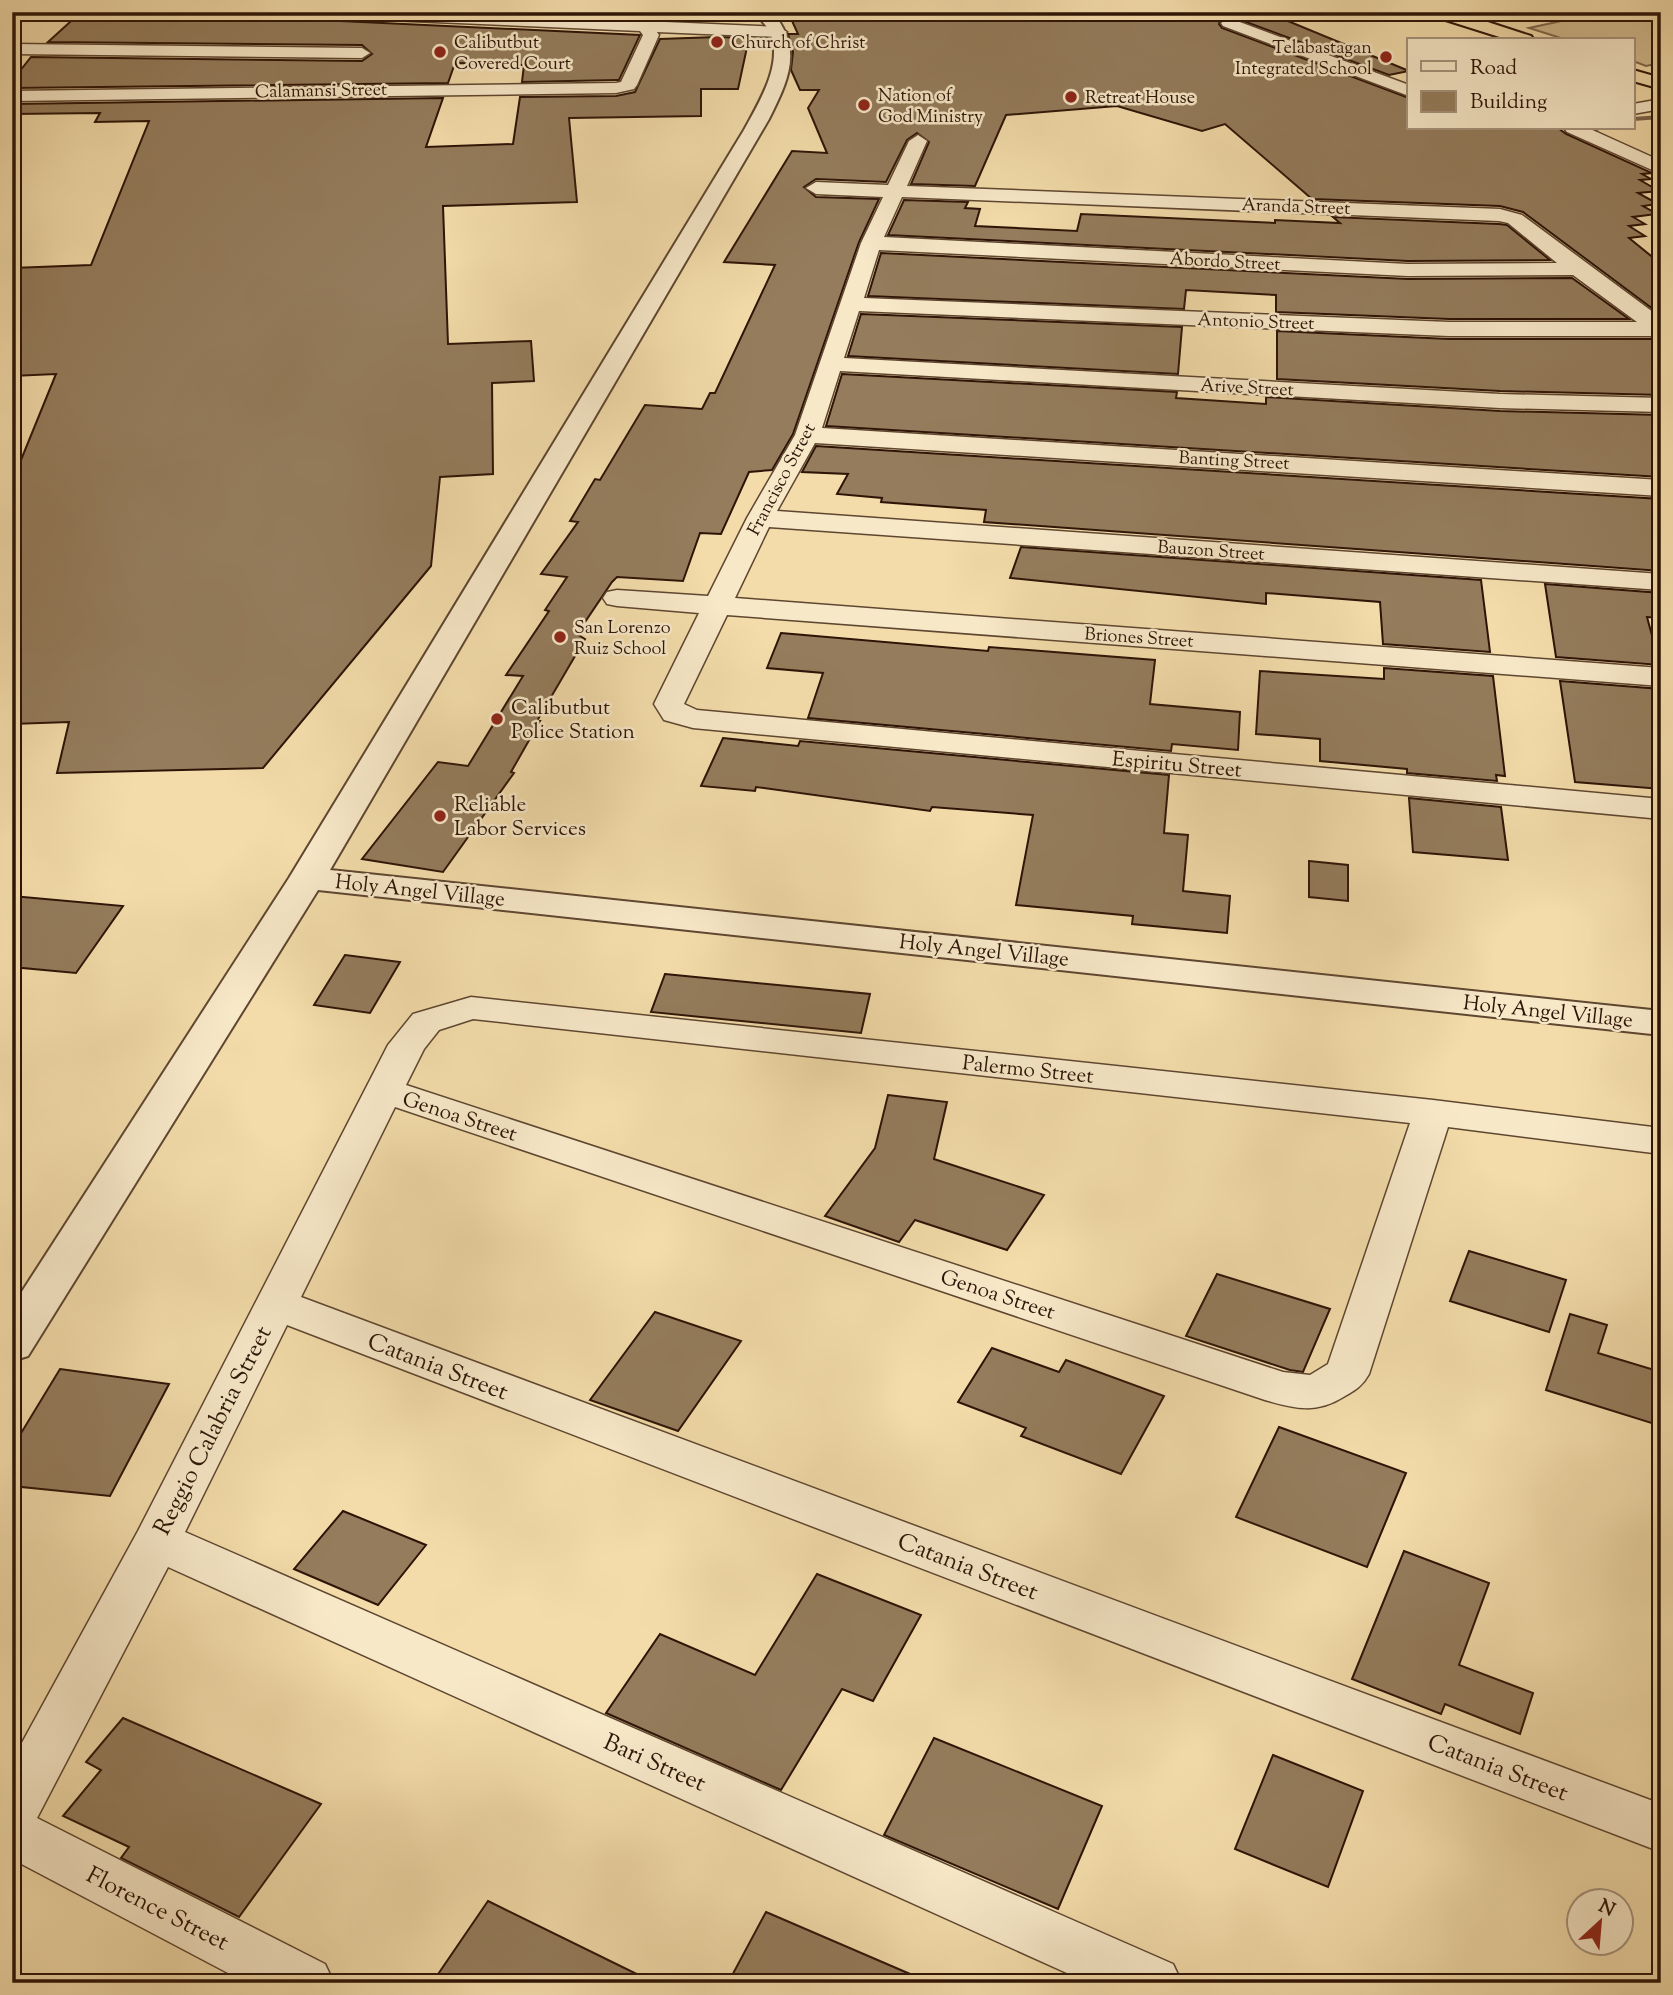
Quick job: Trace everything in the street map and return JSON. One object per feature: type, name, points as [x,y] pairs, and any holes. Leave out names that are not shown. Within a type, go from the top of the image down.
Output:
[{"type":"highway","points":[[1439,12],[1519,38]]},
{"type":"highway","points":[[1634,75],[1661,84]]},
{"type":"street","points":[[12,1344],[307,878],[754,130],[779,74],[782,60],[771,22],[645,26],[319,12]]},
{"type":"street","points":[[332,90],[362,53],[405,16]]},
{"type":"street","points":[[1229,23],[1407,90]]},
{"type":"street","name":"Calamansi Street","points":[[12,96],[332,90],[602,89],[628,85],[651,35],[645,26]]},
{"type":"street","points":[[12,48],[362,53]]},
{"type":"street","points":[[1634,109],[1661,104]]},
{"type":"street","points":[[1578,130],[1661,168]]},
{"type":"street","name":"Francisco Street","points":[[693,719],[675,713],[668,704],[761,518],[807,435],[833,364],[871,243],[918,141]]},
{"type":"street","name":"Aranda Street","points":[[816,188],[1485,213],[1515,219],[1661,329]]},
{"type":"street","name":"Abordo Street","points":[[871,243],[1353,268],[1578,269]]},
{"type":"street","name":"Antonio Street","points":[[850,304],[1448,329],[1661,329]]},
{"type":"street","name":"Arive Street","points":[[833,364],[1500,401],[1661,405]]},
{"type":"street","name":"Banting Street","points":[[807,435],[1661,488]]},
{"type":"street","name":"Bauzon Street","points":[[761,518],[1661,582]]},
{"type":"street","name":"Briones Street","points":[[618,598],[1661,677]]},
{"type":"street","name":"Espiritu Street","points":[[693,719],[1661,809]]},
{"type":"street","name":"Holy Angel Village","points":[[307,878],[1661,1023]]},
{"type":"street","name":"Palermo Street","points":[[407,1045],[426,1022],[471,1008],[1433,1113],[1661,1141]]},
{"type":"street","name":"Reggio Calabria Street","points":[[12,1813],[157,1541],[407,1045]]},
{"type":"street","name":"Genoa Street","points":[[386,1091],[1281,1388],[1316,1393],[1347,1374],[1433,1113]]},
{"type":"street","name":"Catania Street","points":[[275,1304],[1661,1828]]},
{"type":"street","name":"Bari Street","points":[[157,1541],[1153,1983]]},
{"type":"street","name":"Florence Street","points":[[12,1832],[304,1983]]},
{"type":"shaded area","points":[[1580,12],[1661,12],[1661,63],[1646,66],[1634,61],[1634,38],[1561,38],[1529,28],[1589,15]]},
{"type":"building","points":[[81,12],[311,15],[319,20],[640,35],[619,80],[522,82],[524,65],[455,63],[448,83],[12,88],[12,81],[31,57],[362,61],[372,54],[362,45],[48,42]]},
{"type":"building","points":[[501,12],[675,12],[671,20]]},
{"type":"building","points":[[788,12],[907,12],[913,20],[1006,12],[1266,12],[1407,71],[1389,75],[1230,16],[1219,24],[1222,28],[1407,97],[1407,130],[1561,130],[1652,173],[1642,174],[1651,179],[1640,180],[1659,191],[1638,193],[1658,204],[1643,206],[1657,214],[1633,217],[1645,224],[1629,226],[1645,236],[1629,238],[1661,264],[1661,315],[1523,212],[1500,206],[1312,199],[1225,124],[1202,131],[1117,106],[1006,115],[975,186],[911,184],[929,142],[917,133],[907,140],[886,182],[816,179],[804,187],[816,197],[879,199],[859,242],[793,434],[772,470],[749,472],[721,534],[700,533],[683,581],[617,577],[612,582],[577,634],[585,639],[537,721],[540,721],[511,772],[514,773],[443,872],[362,859],[438,762],[468,766],[523,676],[506,675],[549,611],[545,610],[567,577],[541,574],[578,522],[570,521],[595,479],[600,480],[645,405],[702,409],[710,393],[715,393],[775,265],[724,262],[792,151],[827,153],[808,108],[819,90],[800,90],[791,70],[793,52],[788,34],[798,34]]},
{"type":"building","points":[[749,38],[738,89],[701,89],[701,116],[569,118],[577,202],[443,206],[448,344],[531,341],[534,381],[492,383],[493,474],[440,477],[431,566],[263,768],[57,773],[69,722],[12,724],[12,482],[56,374],[12,376],[12,268],[91,265],[149,121],[95,122],[100,113],[12,114],[12,104],[443,98],[426,147],[513,144],[520,97],[616,96],[635,92],[660,39]]},
{"type":"building","points":[[904,200],[968,202],[965,208],[980,209],[975,226],[1077,231],[1081,214],[1275,223],[1275,220],[1340,223],[1333,217],[1499,224],[1507,225],[1550,260],[1408,261],[888,235]]},
{"type":"building","points":[[881,253],[1408,279],[1572,278],[1629,319],[1449,319],[1276,312],[1276,295],[1186,290],[1184,309],[868,296]]},
{"type":"building","points":[[861,314],[1182,327],[1178,374],[848,356]]},
{"type":"building","points":[[1277,331],[1449,339],[1661,339],[1661,395],[1500,391],[1277,379]]},
{"type":"building","points":[[842,374],[1177,392],[1176,398],[1266,404],[1266,397],[1500,411],[1661,415],[1661,477],[826,426]]},
{"type":"building","points":[[816,446],[1661,499],[1661,571],[984,522],[986,510],[881,502],[882,498],[837,494],[848,474],[802,472]]},
{"type":"building","points":[[1021,547],[1481,580],[1490,652],[1383,644],[1380,602],[1266,593],[1266,604],[1010,578]]},
{"type":"building","points":[[1545,584],[1661,593],[1661,618],[1647,617],[1660,665],[1556,657]]},
{"type":"building","points":[[781,633],[988,651],[989,647],[1155,660],[1150,704],[1240,712],[1238,750],[1172,744],[1171,751],[808,718],[823,673],[767,668]]},
{"type":"building","points":[[1384,668],[1493,676],[1505,776],[1496,775],[1497,781],[1407,773],[1407,769],[1320,761],[1320,739],[1256,734],[1260,671],[1384,679]]},
{"type":"building","points":[[1560,681],[1661,689],[1661,789],[1575,782]]},
{"type":"building","points":[[723,738],[798,746],[800,741],[1169,775],[1164,833],[1188,835],[1183,891],[1230,896],[1227,933],[1132,924],[1133,916],[1016,905],[1033,815],[932,807],[930,811],[756,787],[755,791],[701,786]]},
{"type":"building","points":[[1409,798],[1501,807],[1508,860],[1413,852]]},
{"type":"building","points":[[1309,861],[1348,865],[1348,901],[1309,897]]},
{"type":"building","points":[[12,896],[123,906],[76,973],[12,967]]},
{"type":"building","points":[[345,955],[400,962],[370,1013],[314,1005]]},
{"type":"building","points":[[665,974],[870,994],[861,1033],[651,1012]]},
{"type":"building","points":[[888,1095],[947,1102],[934,1159],[1044,1195],[1007,1250],[915,1220],[899,1242],[825,1216],[875,1148]]},
{"type":"building","points":[[1469,1251],[1566,1280],[1549,1332],[1450,1301]]},
{"type":"building","points":[[1217,1274],[1330,1309],[1303,1372],[1186,1336]]},
{"type":"building","points":[[655,1312],[741,1341],[678,1431],[590,1400]]},
{"type":"building","points":[[1570,1314],[1607,1325],[1598,1353],[1661,1372],[1661,1426],[1546,1390]]},
{"type":"building","points":[[992,1348],[1059,1372],[1066,1360],[1164,1396],[1121,1474],[1021,1436],[1026,1428],[958,1402]]},
{"type":"building","points":[[60,1369],[169,1384],[110,1496],[12,1486],[12,1448]]},
{"type":"building","points":[[1279,1427],[1406,1473],[1367,1567],[1236,1517]]},
{"type":"building","points":[[343,1511],[426,1545],[378,1605],[294,1569]]},
{"type":"building","points":[[1404,1551],[1489,1583],[1459,1665],[1533,1693],[1520,1734],[1445,1704],[1441,1714],[1352,1679]]},
{"type":"building","points":[[817,1574],[921,1615],[873,1701],[842,1689],[781,1790],[606,1713],[660,1634],[755,1675]]},
{"type":"building","points":[[123,1718],[321,1804],[239,1917],[121,1858],[129,1847],[63,1816],[101,1770],[86,1762]]},
{"type":"building","points":[[934,1738],[1102,1806],[1058,1909],[884,1835]]},
{"type":"building","points":[[1273,1755],[1363,1791],[1328,1887],[1235,1849]]},
{"type":"building","points":[[488,1901],[655,1983],[432,1983]]},
{"type":"building","points":[[766,1912],[931,1983],[728,1983]]},
{"type":"waterway","points":[[1634,119],[1661,117]]},
{"type":"waterway","points":[[1549,133],[1587,134],[1596,130]]},
{"type":"place","name":"Church of Christ","points":[[717,42]]},
{"type":"place","name":"Calibutbut Covered Court","points":[[440,52]]},
{"type":"place","name":"Telabastagan Integrated School","points":[[1386,57]]},
{"type":"place","name":"Retreat House","points":[[1071,97]]},
{"type":"place","name":"Nation of God Ministry","points":[[864,105]]},
{"type":"place","name":"San Lorenzo Ruiz School","points":[[560,637]]},
{"type":"place","name":"Calibutbut Police Station","points":[[497,719]]},
{"type":"place","name":"Reliable Labor Services","points":[[440,816]]}]
